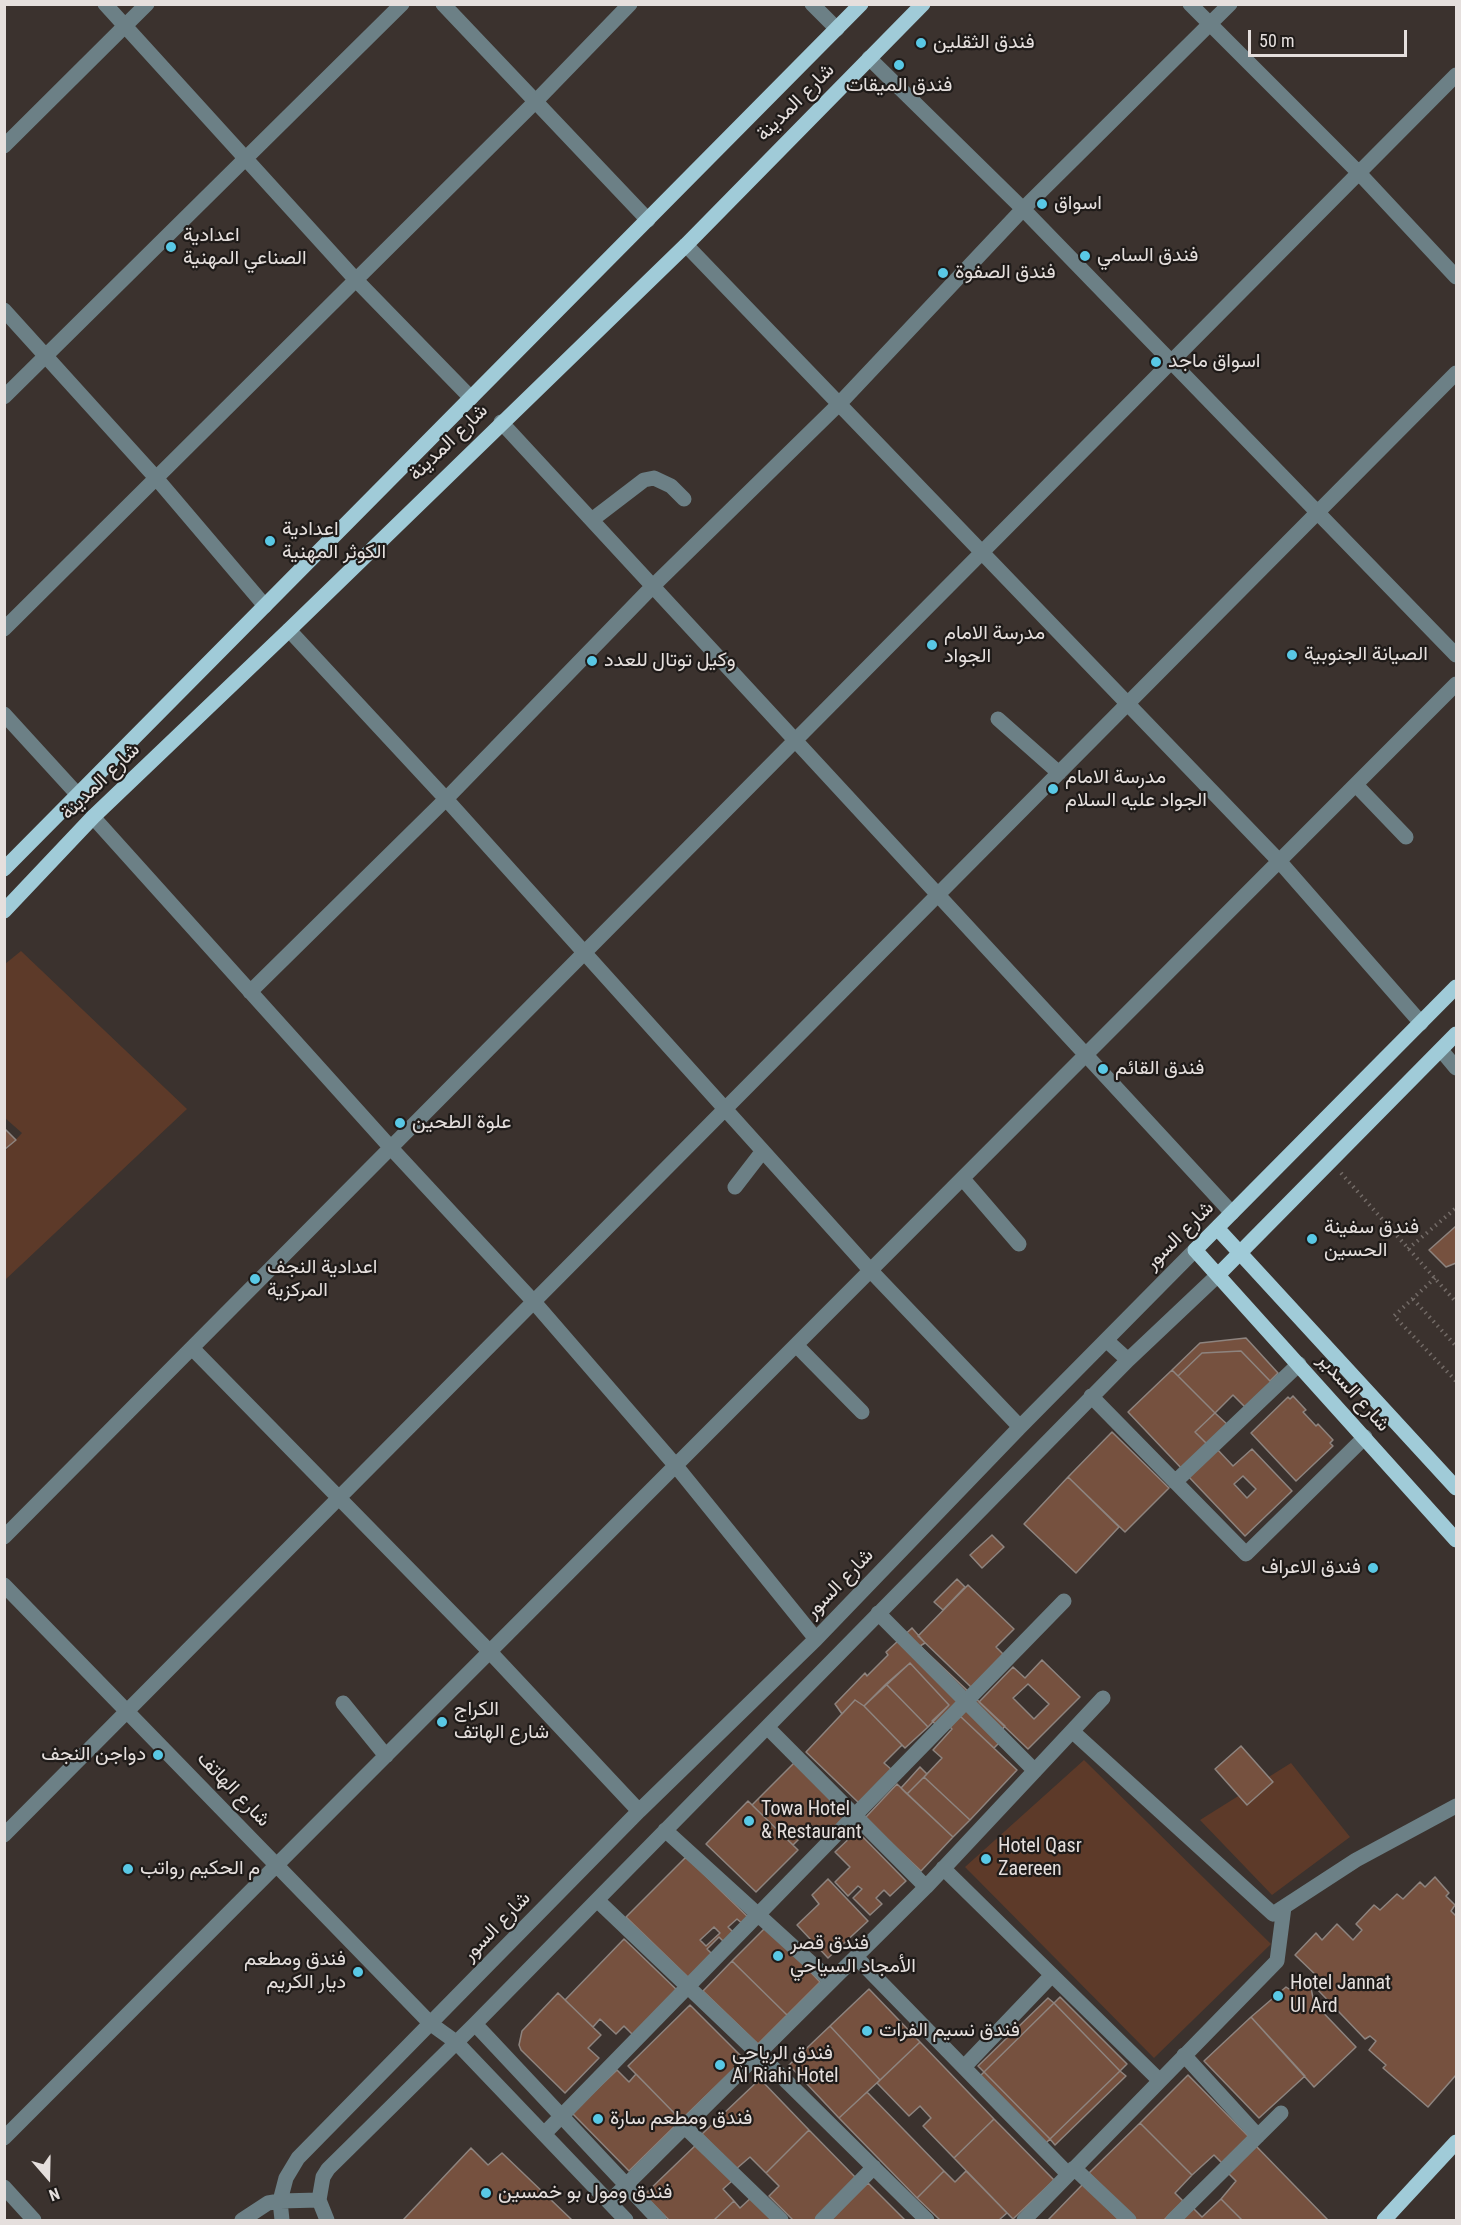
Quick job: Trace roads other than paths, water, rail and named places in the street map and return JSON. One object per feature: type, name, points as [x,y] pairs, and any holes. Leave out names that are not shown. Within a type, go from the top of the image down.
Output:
[{"type":"main road","name":"شارع المدينة","points":[[4,869],[861,4]]},
{"type":"main road","name":"شارع المدينة","points":[[4,911],[93,817],[686,245],[923,4]]},
{"type":"main road","name":"شارع السور","points":[[1195,1250],[1456,987]]},
{"type":"main road","points":[[1218,1275],[1456,1034]]},
{"type":"main road","name":"شارع السدير","points":[[1217,1228],[1456,1488]]},
{"type":"main road","name":"شارع السدير","points":[[1195,1250],[1456,1539]]},
{"type":"main road","points":[[1384,2220],[1456,2142]]},
{"type":"street","points":[[105,4],[356,280],[471,398]]},
{"type":"street","points":[[4,146],[147,4]]},
{"type":"street","points":[[4,397],[402,4]]},
{"type":"street","points":[[443,4],[648,220]]},
{"type":"street","points":[[4,629],[536,101],[630,4]]},
{"type":"street","points":[[812,4],[837,29]]},
{"type":"street","points":[[1190,4],[1359,173],[1456,277]]},
{"type":"street","points":[[250,992],[446,800],[653,586],[840,403],[1023,209],[1230,4]]},
{"type":"street","points":[[869,58],[1023,209],[1456,655]]},
{"type":"street","points":[[4,1537],[1456,75]]},
{"type":"street","points":[[686,245],[1280,862],[1421,1023]]},
{"type":"street","points":[[4,310],[157,479],[266,606]]},
{"type":"street","points":[[4,1835],[1456,373]]},
{"type":"street","points":[[501,422],[1232,1213]]},
{"type":"street","points":[[593,519],[644,480],[654,478],[663,482],[671,486],[684,499]]},
{"type":"street","points":[[289,630],[446,800],[871,1271],[1020,1427]]},
{"type":"street","points":[[4,2138],[1456,684]]},
{"type":"street","points":[[4,714],[78,795]]},
{"type":"street","points":[[999,719],[1059,773]]},
{"type":"street","points":[[1356,785],[1406,837]]},
{"type":"street","points":[[93,817],[391,1148],[534,1302],[676,1467],[816,1640]]},
{"type":"street","points":[[1441,1050],[1456,1068]]},
{"type":"street","points":[[735,1187],[762,1152]]},
{"type":"street","points":[[963,1179],[1019,1244]]},
{"type":"street","name":"شارع السور","points":[[282,2220],[280,2201],[286,2178],[298,2158],[639,1811],[816,1640],[1020,1427],[1195,1250]]},
{"type":"street","points":[[327,2220],[319,2200],[323,2177],[328,2169],[475,2024],[1091,1396],[1218,1275]]},
{"type":"street","points":[[1106,1340],[1128,1360]]},
{"type":"street","points":[[796,1346],[862,1412]]},
{"type":"street","points":[[192,1348],[490,1652],[639,1811]]},
{"type":"street","points":[[1176,1482],[1299,1364]]},
{"type":"street","points":[[1091,1396],[1246,1554],[1365,1437]]},
{"type":"street","name":"شارع الهاتف","points":[[4,1585],[431,2024],[456,2042],[626,2220]]},
{"type":"street","points":[[544,2134],[964,1700],[1064,1600]]},
{"type":"street","points":[[878,1614],[1035,1771]]},
{"type":"street","points":[[609,2202],[926,1887],[1103,1698]]},
{"type":"street","points":[[343,1703],[386,1756]]},
{"type":"street","points":[[767,1726],[926,1887]]},
{"type":"street","points":[[1072,1731],[1273,1914],[1356,1860],[1456,1806]]},
{"type":"street","points":[[665,1830],[831,1981]]},
{"type":"street","points":[[943,1868],[1159,2080]]},
{"type":"street","points":[[597,1900],[927,2220]]},
{"type":"street","points":[[1024,2220],[1276,1961],[1284,1907]]},
{"type":"street","points":[[856,1957],[1071,2171],[1129,2220]]},
{"type":"street","points":[[964,2067],[1052,1975]]},
{"type":"street","points":[[475,2024],[659,2220]]},
{"type":"street","points":[[1184,2055],[1258,2136]]},
{"type":"street","points":[[1173,2220],[1281,2114]]},
{"type":"street","points":[[685,2127],[781,2220]]},
{"type":"street","points":[[822,2220],[874,2167]]},
{"type":"street","points":[[4,2187],[34,2220]]},
{"type":"street","points":[[242,2220],[259,2208],[280,2201],[319,2200]]},
{"type":"place","name":"فندق الثقلين","points":[[921,43]]},
{"type":"place","name":"فندق الميقات","points":[[899,65]]},
{"type":"place","name":"اسواق","points":[[1042,204]]},
{"type":"place","name":"اعدادية الصناعي المهنية","points":[[171,247]]},
{"type":"place","name":"فندق السامي","points":[[1085,256]]},
{"type":"place","name":"فندق الصفوة","points":[[943,273]]},
{"type":"place","name":"اسواق ماجد","points":[[1156,362]]},
{"type":"place","name":"اعدادية الكوثر المهنية","points":[[270,541]]},
{"type":"place","name":"مدرسة الامام الجواد","points":[[932,645]]},
{"type":"place","name":"الصيانة الجنوبية","points":[[1292,655]]},
{"type":"place","name":"وكيل توتال للعدد","points":[[592,661]]},
{"type":"place","name":"مدرسة الامام الجواد عليه السلام","points":[[1053,789]]},
{"type":"place","name":"فندق القائم","points":[[1103,1069]]},
{"type":"place","name":"علوة الطحين","points":[[400,1123]]},
{"type":"place","name":"فندق سفينة الحسين","points":[[1312,1239]]},
{"type":"place","name":"اعدادية النجف المركزية","points":[[255,1279]]},
{"type":"place","name":"فندق الاعراف","points":[[1373,1568]]},
{"type":"place","name":"الكراج شارع الهاتف","points":[[442,1722]]},
{"type":"place","name":"دواجن النجف","points":[[158,1755]]},
{"type":"place","name":"Towa Hotel & Restaurant","points":[[749,1821]]},
{"type":"place","name":"Hotel Qasr Zaereen","points":[[986,1859]]},
{"type":"place","name":"م الحكيم رواتب","points":[[128,1869]]},
{"type":"place","name":"فندق قصر الأمجاد السياحي","points":[[778,1956]]},
{"type":"place","name":"فندق ومطعم ديار الكريم","points":[[358,1972]]},
{"type":"place","name":"Hotel Jannat Ul Ard","points":[[1278,1996]]},
{"type":"place","name":"فندق نسيم الفرات","points":[[867,2031]]},
{"type":"place","name":"فندق الرياحي Al Riahi Hotel","points":[[720,2065]]},
{"type":"place","name":"فندق ومطعم سارة","points":[[598,2119]]},
{"type":"place","name":"فندق ومول بو خمسين","points":[[486,2193]]}]
